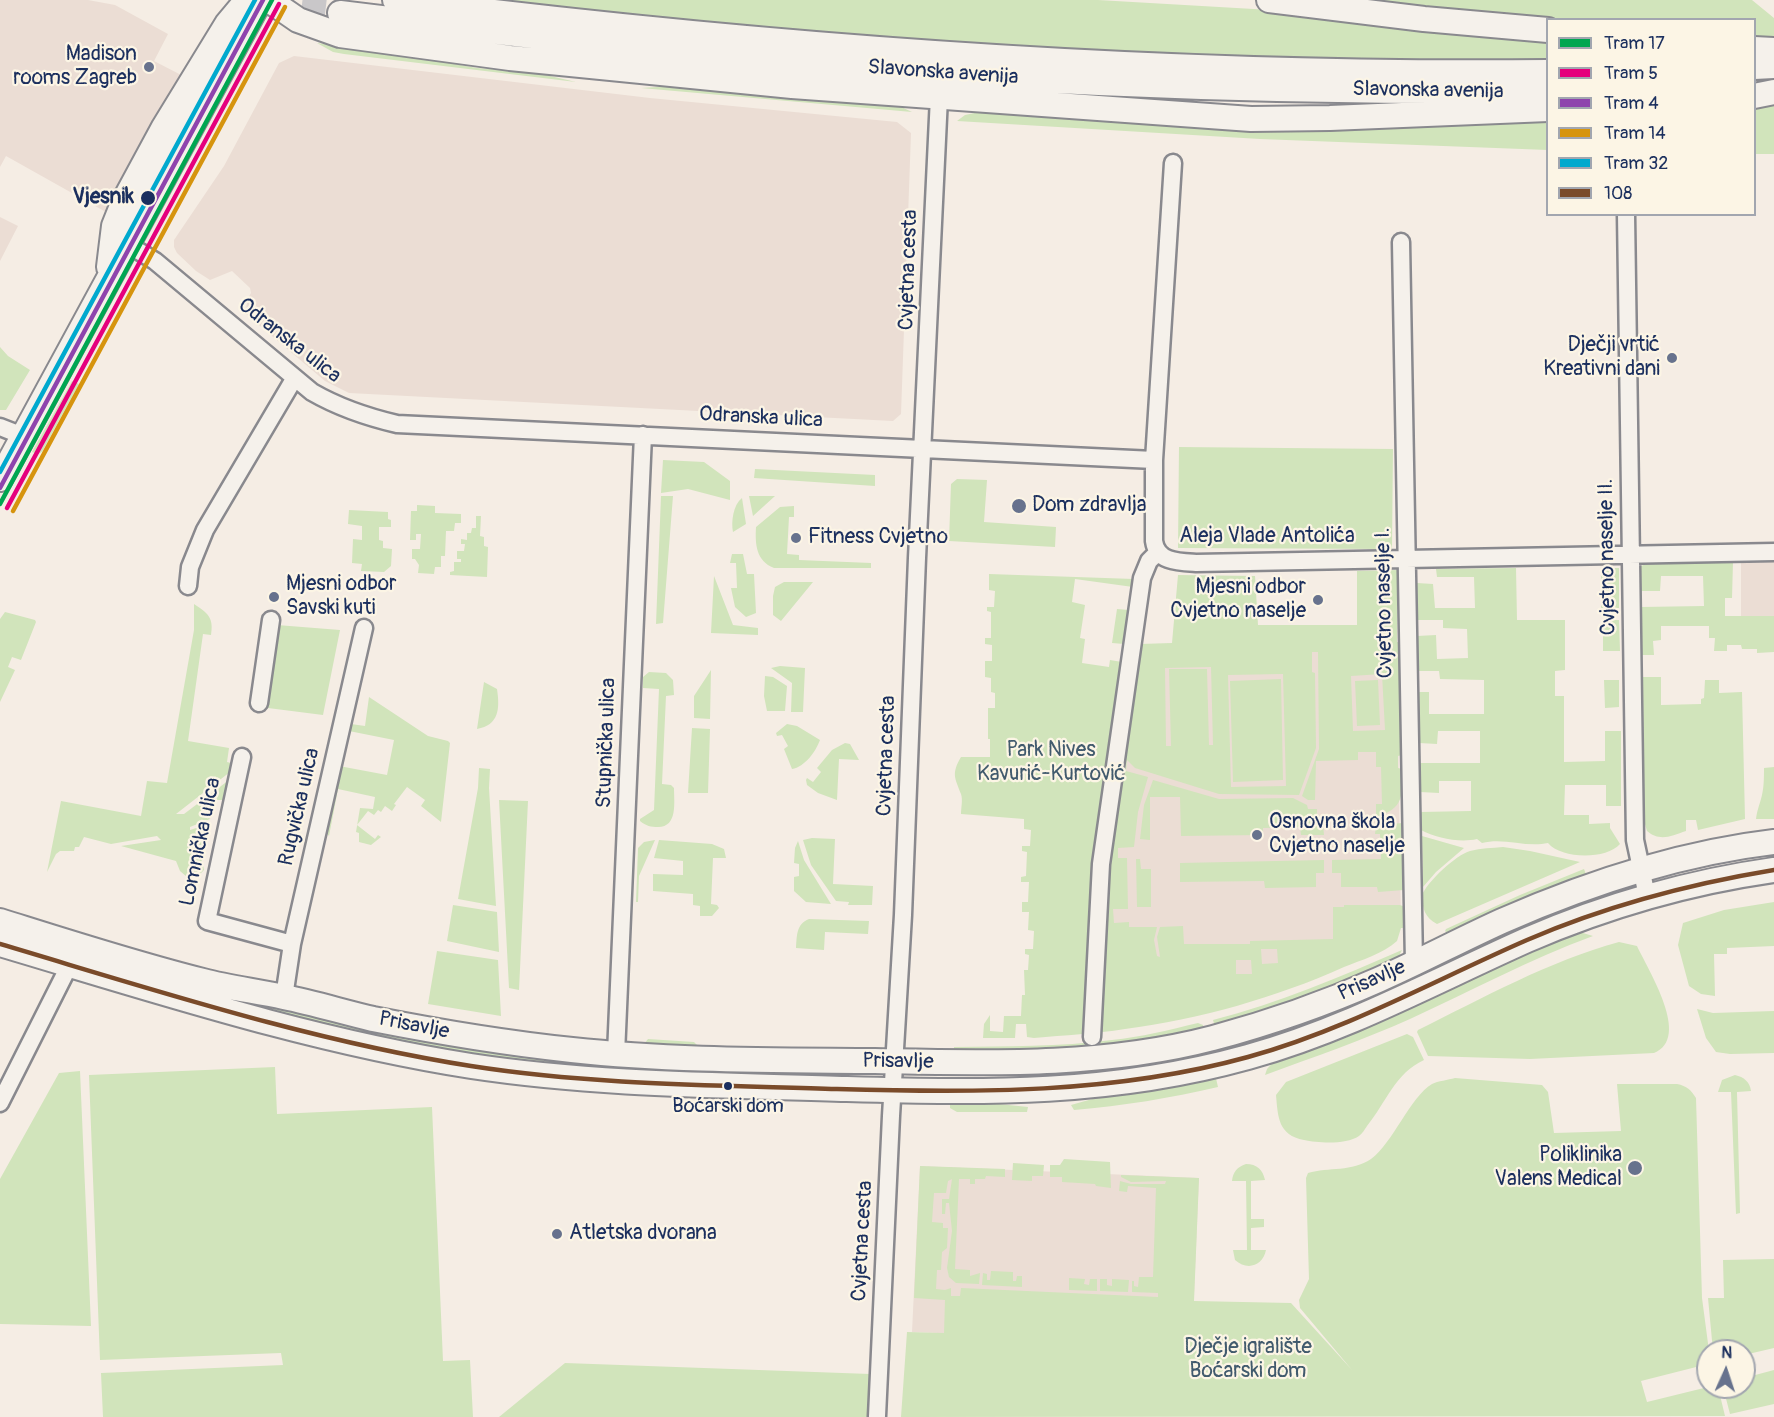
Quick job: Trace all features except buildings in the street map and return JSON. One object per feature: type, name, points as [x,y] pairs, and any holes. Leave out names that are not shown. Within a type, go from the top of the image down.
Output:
[{"type":"main road","points":[[108,281],[114,226],[137,174],[227,24],[243,6],[254,0]]},
{"type":"main road","points":[[0,478],[260,0]]},
{"type":"main road","points":[[269,0],[298,20],[340,35],[510,58],[640,72],[939,97],[1251,119],[1546,109]]},
{"type":"main road","name":"Slavonska avenija","points":[[395,0],[730,38],[956,55],[1192,68],[1546,72]]},
{"type":"main road","points":[[1269,0],[1424,19],[1546,30]]},
{"type":"main road","name":"Slavonska avenija","points":[[340,13],[759,60],[1033,79],[1249,88],[1546,91]]},
{"type":"main road","points":[[1756,50],[1774,50]]},
{"type":"main road","points":[[1756,67],[1774,66]]},
{"type":"main road","points":[[1756,89],[1774,91]]},
{"type":"main road","points":[[1756,96],[1774,91]]},
{"type":"main road","name":"Prisavlje","points":[[0,921],[205,982],[284,997],[368,1018],[458,1035],[616,1054],[895,1062],[1076,1060],[1182,1045],[1285,1017],[1359,988],[1548,902],[1640,869],[1714,851],[1774,842]]},
{"type":"main road","name":"Prisavlje","points":[[0,944],[289,1028],[361,1045],[474,1066],[609,1081],[893,1090],[1037,1091],[1111,1085],[1158,1078],[1208,1068],[1274,1050],[1379,1010],[1528,940],[1606,909],[1696,884],[1774,870]]},
{"type":"street","name":"Cvjetna cesta","points":[[877,1416],[903,915],[939,97]]},
{"type":"street","points":[[1092,1037],[1101,864],[1142,578],[1149,561],[1157,553],[1154,541],[1154,460],[1173,164]]},
{"type":"street","name":"Cvjetno naselje II.","points":[[1626,216],[1629,554],[1635,840],[1647,896]]},
{"type":"street","name":"Cvjetno naselje I.","points":[[1401,242],[1414,963]]},
{"type":"street","name":"Odranska ulica","points":[[128,244],[155,261],[294,379],[327,401],[397,424],[1154,460]]},
{"type":"street","points":[[188,586],[190,567],[205,530],[294,379]]},
{"type":"street","points":[[0,427],[23,436]]},
{"type":"street","name":"Stupnička ulica","points":[[616,1054],[643,435]]},
{"type":"street","name":"Aleja Vlade Antolića","points":[[1157,553],[1170,560],[1196,563],[1774,552]]},
{"type":"street","points":[[259,703],[271,620]]},
{"type":"street","name":"Rugvička ulica","points":[[284,997],[292,944],[364,628]]},
{"type":"street","name":"Lomnička ulica","points":[[242,757],[207,921],[292,944]]},
{"type":"street","points":[[0,1103],[70,964]]},
{"type":"shaded area","points":[[0,0],[88,0],[115,5],[168,34],[154,61],[187,78],[113,216],[6,156],[0,167]]},
{"type":"shaded area","name":"Vjesnik","points":[[294,56],[650,98],[897,122],[911,133],[901,414],[893,421],[349,393],[325,381],[246,314],[250,288],[232,271],[210,280],[196,271],[177,253],[174,247],[174,240],[224,166],[279,63]]},
{"type":"shaded area","points":[[0,217],[18,226],[0,261]]},
{"type":"shaded area","points":[[1741,558],[1774,559],[1774,616],[1741,616]]},
{"type":"shaded area","name":"Osnovna škola Cvjetno naselje","points":[[1358,643],[1397,672],[1401,923],[1248,988],[1114,1017],[1112,858],[1144,644]]},
{"type":"shaded area","points":[[920,1166],[1199,1178],[1192,1343],[912,1332]]},
{"type":"green space","points":[[475,0],[1098,0],[1271,10],[1546,43],[1546,65],[1295,62],[847,38]]},
{"type":"green space","points":[[1356,0],[1752,0],[1774,18],[1774,43],[1756,42],[1756,18],[1546,20]]},
{"type":"green space","points":[[317,43],[381,51],[477,68],[533,72],[576,82],[344,54],[333,52]]},
{"type":"green space","points":[[673,86],[895,104],[912,112],[641,88]]},
{"type":"green space","points":[[1774,105],[1774,154],[1756,154],[1756,106]]},
{"type":"green space","points":[[984,111],[1174,123],[1546,115],[1546,150],[1260,139],[957,121],[965,115]]},
{"type":"green space","points":[[0,347],[8,356],[30,370],[6,410],[0,410]]},
{"type":"green space","points":[[72,381],[79,384],[42,452],[38,454],[32,452]]},
{"type":"green space","points":[[1179,447],[1393,449],[1392,549],[1178,548]]},
{"type":"green space","points":[[663,460],[704,462],[730,481],[730,500],[688,489],[661,493]]},
{"type":"green space","points":[[755,469],[875,475],[875,486],[754,478]]},
{"type":"green space","points":[[957,479],[987,480],[984,522],[1056,527],[1055,547],[949,541],[951,484]]},
{"type":"green space","points":[[661,496],[673,496],[663,623],[656,624]]},
{"type":"green space","points":[[749,496],[775,496],[753,516]]},
{"type":"green space","points":[[742,498],[746,524],[733,532],[733,514]]},
{"type":"green space","points":[[417,505],[435,506],[435,513],[461,514],[461,523],[455,523],[454,531],[446,531],[445,556],[441,556],[441,567],[435,567],[434,574],[418,573],[419,565],[415,559],[412,559],[412,549],[420,549],[421,534],[416,534],[416,540],[410,540],[411,511],[417,511]]},
{"type":"green space","points":[[794,506],[794,517],[789,517],[787,554],[799,555],[799,560],[871,563],[871,568],[774,568],[763,561],[758,551],[756,527],[780,507]]},
{"type":"green space","points":[[349,510],[388,512],[391,527],[379,527],[379,540],[383,541],[383,548],[392,549],[391,566],[384,572],[361,571],[362,564],[352,563],[353,539],[362,540],[362,526],[348,524]]},
{"type":"green space","points":[[476,516],[481,516],[480,536],[484,537],[484,546],[488,547],[487,577],[450,575],[450,572],[454,571],[454,562],[461,562],[461,559],[457,559],[457,551],[464,551],[465,544],[461,544],[461,539],[467,540],[467,533],[471,533],[472,528],[476,528]]},
{"type":"green space","points":[[732,554],[743,554],[747,574],[754,574],[756,613],[746,617],[735,607],[731,588],[737,588],[736,563],[730,563]]},
{"type":"green space","points":[[1733,562],[1732,598],[1725,598],[1725,616],[1774,616],[1774,652],[1757,653],[1757,649],[1742,649],[1741,645],[1727,645],[1727,651],[1714,651],[1715,638],[1709,638],[1709,626],[1661,626],[1661,640],[1653,641],[1654,655],[1642,655],[1641,607],[1704,606],[1703,576],[1661,576],[1660,591],[1641,591],[1641,566],[1649,563]]},
{"type":"green space","points":[[1516,568],[1517,620],[1565,620],[1565,670],[1555,671],[1555,696],[1564,696],[1564,762],[1605,761],[1605,731],[1621,731],[1621,806],[1606,806],[1606,785],[1565,785],[1564,815],[1589,815],[1589,824],[1610,823],[1610,828],[1620,844],[1605,853],[1573,855],[1554,848],[1548,843],[1490,841],[1482,843],[1477,839],[1456,840],[1421,830],[1421,812],[1471,811],[1471,781],[1439,781],[1439,793],[1420,792],[1419,763],[1480,763],[1480,731],[1438,731],[1437,744],[1419,743],[1419,692],[1429,692],[1429,714],[1484,714],[1484,680],[1440,679],[1439,671],[1418,671],[1417,636],[1436,635],[1437,659],[1468,658],[1467,629],[1443,628],[1443,620],[1416,620],[1417,583],[1433,584],[1435,608],[1475,608],[1474,577],[1437,577],[1436,569]]},
{"type":"green space","points":[[1601,568],[1619,568],[1619,608],[1601,608]]},
{"type":"green space","name":"Park Nives Kavurić-Kurtović","points":[[1398,570],[1397,642],[1400,642],[1402,755],[1398,756],[1398,768],[1402,769],[1402,778],[1400,800],[1397,805],[1392,810],[1376,817],[1376,804],[1382,804],[1381,767],[1376,767],[1376,752],[1358,752],[1358,760],[1316,761],[1315,800],[1308,800],[1302,796],[1319,749],[1318,652],[1312,652],[1312,672],[1315,673],[1316,748],[1299,795],[1219,794],[1135,768],[1127,760],[1126,771],[1148,777],[1138,812],[1134,847],[1118,848],[1118,858],[1127,858],[1128,909],[1113,909],[1114,923],[1129,922],[1129,927],[1157,927],[1154,940],[1157,956],[1160,957],[1157,937],[1160,927],[1183,926],[1184,944],[1250,944],[1250,941],[1333,939],[1333,907],[1400,905],[1405,907],[1405,928],[1401,928],[1397,941],[1379,953],[1318,978],[1264,998],[1209,1013],[1114,1031],[1034,1038],[1027,1037],[1026,1024],[1016,1024],[1015,1038],[983,1038],[984,1024],[990,1015],[990,1031],[1003,1032],[1004,1016],[1021,1016],[1022,995],[1025,995],[1024,970],[1028,970],[1029,955],[1025,954],[1025,949],[1033,949],[1034,931],[1028,930],[1029,912],[1022,912],[1022,902],[1028,902],[1029,882],[1021,882],[1021,877],[1026,876],[1027,852],[1022,851],[1022,846],[1030,846],[1031,830],[1024,829],[1024,819],[961,814],[962,796],[955,776],[961,757],[990,757],[988,708],[995,708],[995,693],[991,692],[991,678],[985,677],[985,661],[992,661],[992,645],[985,644],[985,638],[991,638],[991,612],[987,611],[987,607],[994,607],[995,591],[989,590],[989,574],[1134,579],[1133,587],[1075,579],[1072,602],[1085,605],[1080,638],[1085,639],[1082,663],[1109,667],[1110,660],[1122,662],[1112,750],[1124,757],[1140,644],[1172,643],[1178,575],[1255,576],[1258,625],[1357,625],[1357,571]],"holes":[[[1211,667],[1213,745],[1209,745],[1207,669],[1169,669],[1171,746],[1166,746],[1165,668]],[[1283,674],[1286,786],[1231,787],[1228,675]],[[1382,674],[1385,730],[1353,731],[1351,676]],[[1261,949],[1277,949],[1278,963],[1262,964]],[[1236,960],[1251,960],[1252,974],[1236,974]]]},
{"type":"green space","points":[[714,576],[733,625],[758,628],[758,635],[711,633]]},
{"type":"green space","points":[[784,582],[813,582],[781,621],[773,615],[773,596],[775,587]]},
{"type":"green space","points":[[194,604],[209,617],[212,629],[211,635],[203,634],[188,741],[229,748],[227,762],[231,763],[230,772],[176,814],[184,814],[233,777],[225,800],[213,800],[210,819],[190,827],[190,830],[209,824],[205,846],[188,842],[187,846],[204,851],[201,864],[204,870],[197,877],[187,877],[180,871],[176,861],[121,846],[161,840],[157,836],[111,844],[84,837],[74,851],[60,851],[56,854],[47,872],[61,801],[141,816],[147,781],[167,783],[194,630]]},
{"type":"green space","points":[[1117,609],[1129,610],[1124,644],[1112,643]]},
{"type":"green space","points":[[5,612],[36,622],[21,660],[12,657],[8,667],[15,670],[0,702],[0,619]]},
{"type":"green space","points":[[1603,620],[1619,620],[1620,651],[1603,651]]},
{"type":"green space","points":[[277,625],[340,630],[323,715],[268,708],[265,704]]},
{"type":"green space","points":[[780,666],[805,668],[803,712],[791,712],[792,683],[771,668]]},
{"type":"green space","points":[[711,670],[710,719],[694,718],[694,696]]},
{"type":"green space","points":[[649,672],[666,673],[673,680],[674,695],[666,696],[662,784],[671,785],[674,788],[674,806],[669,823],[658,827],[649,826],[640,821],[654,810],[659,689],[643,688],[643,677]]},
{"type":"green space","points":[[765,676],[773,677],[787,686],[785,711],[767,711],[764,696]]},
{"type":"green space","points":[[1643,677],[1661,677],[1661,705],[1701,704],[1701,699],[1704,698],[1705,680],[1719,680],[1719,693],[1742,692],[1745,819],[1698,830],[1696,820],[1686,820],[1686,831],[1666,837],[1656,836],[1647,831],[1644,821]]},
{"type":"green space","points":[[1281,679],[1283,780],[1233,782],[1230,681]]},
{"type":"green space","points":[[1378,680],[1380,725],[1357,726],[1355,681]]},
{"type":"green space","points":[[1604,680],[1619,680],[1619,707],[1605,708]]},
{"type":"green space","points":[[484,682],[497,689],[498,709],[490,724],[477,729]]},
{"type":"green space","points":[[369,697],[428,736],[450,743],[441,822],[421,806],[425,800],[407,787],[394,804],[396,805],[392,811],[385,806],[381,812],[378,810],[374,815],[368,811],[357,825],[360,808],[373,809],[375,797],[338,789],[329,836],[325,831],[339,766],[387,775],[394,740],[349,731],[351,724],[365,726]]},
{"type":"green space","points":[[787,724],[797,726],[820,740],[809,758],[797,768],[792,769],[784,749],[788,746],[782,735],[777,736],[776,733]]},
{"type":"green space","points":[[692,728],[710,729],[708,793],[688,793]]},
{"type":"green space","points":[[845,743],[850,744],[859,760],[839,759],[837,800],[818,793],[807,785],[806,780],[807,778],[813,782],[821,772],[817,768],[832,750]]},
{"type":"green space","points":[[1774,767],[1774,819],[1756,819],[1763,791],[1764,768]]},
{"type":"green space","points":[[479,768],[490,769],[489,788],[496,906],[458,899],[478,788]]},
{"type":"green space","points":[[1153,780],[1219,799],[1293,798],[1307,805],[1308,809],[1317,809],[1317,823],[1323,824],[1324,835],[1301,835],[1300,827],[1263,828],[1263,835],[1181,836],[1180,797],[1150,797],[1150,840],[1140,839],[1144,805]]},
{"type":"green space","points":[[499,800],[528,801],[519,990],[509,988]]},
{"type":"green space","points":[[1403,823],[1404,890],[1378,892],[1377,887],[1341,887],[1341,873],[1332,873],[1332,860],[1381,859],[1380,834],[1375,834],[1376,825]]},
{"type":"green space","points":[[357,825],[375,839],[378,835],[381,837],[371,845],[359,842],[359,833],[356,832]]},
{"type":"green space","points":[[1422,836],[1464,848],[1436,872],[1423,887]]},
{"type":"green space","points":[[835,839],[833,884],[873,886],[872,905],[848,905],[849,902],[836,901],[811,865],[803,840]]},
{"type":"green space","points":[[655,840],[639,876],[638,902],[636,902],[638,848],[644,842]]},
{"type":"green space","points":[[659,840],[712,844],[724,849],[726,858],[713,858],[711,904],[719,908],[712,916],[700,916],[700,906],[693,905],[693,894],[653,891],[653,874],[683,875],[683,861],[654,858]]},
{"type":"green space","points":[[798,841],[804,860],[831,904],[806,902],[794,891],[794,877],[799,876],[799,864],[794,863]]},
{"type":"green space","points":[[1503,847],[1580,862],[1437,924],[1427,916],[1422,895],[1443,869],[1464,853]]},
{"type":"green space","points":[[1136,859],[1140,859],[1141,869],[1151,869],[1151,907],[1137,907]]},
{"type":"green space","points":[[1324,860],[1324,873],[1316,873],[1316,887],[1265,888],[1264,881],[1180,882],[1180,863]]},
{"type":"green space","points":[[1584,869],[1587,877],[1448,934],[1445,931],[1520,895]]},
{"type":"green space","points":[[1593,898],[1477,947],[1362,1007],[1223,1055],[1220,1045],[1526,920]]},
{"type":"green space","points":[[1774,902],[1774,946],[1727,948],[1727,954],[1714,954],[1715,996],[1701,994],[1689,986],[1678,945],[1683,923],[1724,910]]},
{"type":"green space","points":[[453,905],[497,912],[499,952],[447,941]]},
{"type":"green space","points":[[809,919],[869,921],[868,934],[825,932],[824,950],[796,948],[799,927]]},
{"type":"green space","points":[[1573,930],[1593,936],[1523,965],[1392,1027],[1265,1075],[1276,1059]]},
{"type":"green space","points":[[0,933],[228,997],[833,1070],[833,1074],[705,1071],[654,1075],[466,1056],[264,1011]]},
{"type":"green space","points":[[1619,942],[1637,946],[1664,1003],[1669,1033],[1665,1045],[1654,1053],[1530,1059],[1428,1056],[1418,1030],[1567,959]]},
{"type":"green space","points":[[1402,950],[1398,958],[1339,987],[1215,1027],[1213,1020],[1285,998]]},
{"type":"green space","points":[[437,951],[498,960],[501,1016],[428,1004]]},
{"type":"green space","points":[[1697,1009],[1713,1013],[1774,1011],[1774,1053],[1716,1052],[1706,1038]]},
{"type":"green space","points":[[1198,1023],[1203,1025],[1204,1031],[1073,1051],[954,1054],[954,1047],[1033,1046],[1123,1039]]},
{"type":"green space","points":[[1407,1034],[1413,1037],[1424,1060],[1398,1081],[1359,1136],[1340,1142],[1317,1142],[1295,1138],[1284,1129],[1279,1118],[1276,1095],[1286,1082]]},
{"type":"green space","points":[[648,1039],[694,1042],[697,1045],[683,1048],[644,1044]]},
{"type":"green space","points":[[1208,1047],[1211,1057],[1093,1078],[950,1082],[950,1078],[1072,1076]]},
{"type":"green space","points":[[275,1067],[277,1114],[432,1107],[443,1361],[470,1360],[473,1417],[103,1417],[101,1373],[283,1365],[281,1353],[100,1360],[89,1075]]},
{"type":"green space","points":[[80,1071],[91,1326],[0,1324],[0,1179],[59,1073]]},
{"type":"green space","points":[[1215,1074],[1218,1087],[1200,1091],[1146,1101],[1074,1110],[1071,1105],[1110,1094]]},
{"type":"green space","points":[[1735,1075],[1746,1080],[1751,1091],[1737,1092],[1740,1213],[1736,1214],[1731,1092],[1718,1092],[1722,1080]]},
{"type":"green space","name":"Dječje igralište Boćarski dom","points":[[1455,1078],[1542,1085],[1548,1092],[1554,1133],[1621,1131],[1617,1084],[1677,1084],[1686,1087],[1692,1093],[1696,1098],[1702,1298],[1707,1339],[1696,1339],[1696,1367],[1641,1381],[1647,1402],[1696,1390],[1696,1399],[1721,1399],[1725,1416],[901,1417],[907,1332],[944,1333],[945,1300],[914,1298],[920,1166],[1005,1169],[1005,1177],[986,1176],[985,1179],[975,1179],[975,1184],[970,1184],[970,1179],[959,1179],[955,1269],[970,1270],[970,1276],[980,1273],[979,1284],[956,1283],[949,1277],[947,1268],[952,1231],[949,1203],[946,1203],[945,1214],[942,1214],[942,1199],[949,1199],[952,1179],[948,1181],[946,1193],[934,1193],[932,1222],[943,1223],[943,1228],[948,1228],[947,1248],[942,1252],[941,1270],[937,1270],[936,1289],[951,1288],[951,1296],[960,1296],[961,1288],[1158,1297],[1158,1293],[1132,1292],[1132,1281],[1134,1281],[1134,1286],[1138,1287],[1139,1277],[1153,1277],[1156,1188],[1128,1186],[1127,1192],[1119,1191],[1120,1181],[1131,1184],[1165,1184],[1166,1181],[1131,1182],[1121,1175],[1199,1178],[1194,1301],[1291,1303],[1352,1370],[1300,1308],[1299,1300],[1309,1279],[1306,1178],[1308,1173],[1348,1168],[1371,1159],[1387,1142],[1416,1099],[1434,1083]]},
{"type":"green space","points":[[950,1099],[1028,1107],[1027,1112],[957,1112],[950,1108]]},
{"type":"green space","points":[[1064,1159],[1110,1162],[1111,1188],[1095,1184],[1062,1182],[1062,1177],[1050,1177],[1050,1165],[1060,1165]]},
{"type":"green space","points":[[1013,1163],[1044,1165],[1043,1176],[1032,1176],[1032,1181],[1012,1180]]},
{"type":"green space","points":[[1246,1164],[1259,1168],[1265,1180],[1251,1181],[1251,1219],[1264,1219],[1264,1227],[1251,1228],[1251,1250],[1266,1250],[1262,1260],[1249,1266],[1235,1260],[1233,1250],[1247,1250],[1246,1181],[1232,1181],[1236,1170]]},
{"type":"green space","points":[[1774,1259],[1774,1348],[1756,1352],[1756,1339],[1712,1339],[1708,1298],[1724,1298],[1723,1260]]},
{"type":"green space","points":[[991,1271],[1013,1272],[1013,1281],[1016,1281],[1017,1276],[1022,1276],[1022,1287],[982,1285],[983,1273],[987,1274],[987,1280],[990,1280]]},
{"type":"green space","points":[[1069,1278],[1085,1279],[1084,1284],[1089,1285],[1090,1279],[1097,1279],[1097,1291],[1069,1290]]},
{"type":"green space","points":[[1100,1279],[1107,1279],[1107,1285],[1112,1286],[1112,1279],[1129,1280],[1128,1292],[1100,1291]]},
{"type":"green space","points":[[565,1363],[870,1374],[867,1417],[499,1417]]},
{"type":"green space","points":[[1774,1370],[1774,1404],[1730,1414],[1726,1399],[1756,1399],[1756,1375]]},
{"type":"tunnel","points":[[230,0],[340,13]]},
{"type":"tram line","name":"32","points":[[0,472],[255,0]]},
{"type":"tram line","name":"4","points":[[0,488],[263,0]]},
{"type":"tram line","name":"17","points":[[0,504],[272,0]]},
{"type":"tram line","name":"5","points":[[7,508],[279,4]]},
{"type":"tram line","name":"14","points":[[13,511],[285,7]]},
{"type":"transit line","name":"108","points":[[0,944],[293,1029],[471,1066],[608,1081],[699,1085],[941,1091],[1044,1088],[1147,1078],[1248,1057],[1355,1019],[1527,940],[1587,917],[1679,889],[1774,870]]},
{"type":"place","name":"Madison rooms Zagreb","points":[[149,67]]},
{"type":"place","name":"Vjesnik","points":[[148,198]]},
{"type":"place","name":"Dječji vrtić Kreativni dani","points":[[1672,358]]},
{"type":"place","name":"Dom zdravlja","points":[[1019,506]]},
{"type":"place","name":"Fitness Cvjetno","points":[[796,538]]},
{"type":"place","name":"Mjesni odbor Savski kuti","points":[[274,597]]},
{"type":"place","name":"Mjesni odbor Cvjetno naselje","points":[[1318,600]]},
{"type":"place","name":"Osnovna škola Cvjetno naselje","points":[[1257,835]]},
{"type":"place","name":"Boćarski dom","points":[[728,1086]]},
{"type":"place","name":"Poliklinika Valens Medical","points":[[1635,1168]]},
{"type":"place","name":"Atletska dvorana","points":[[557,1234]]}]
